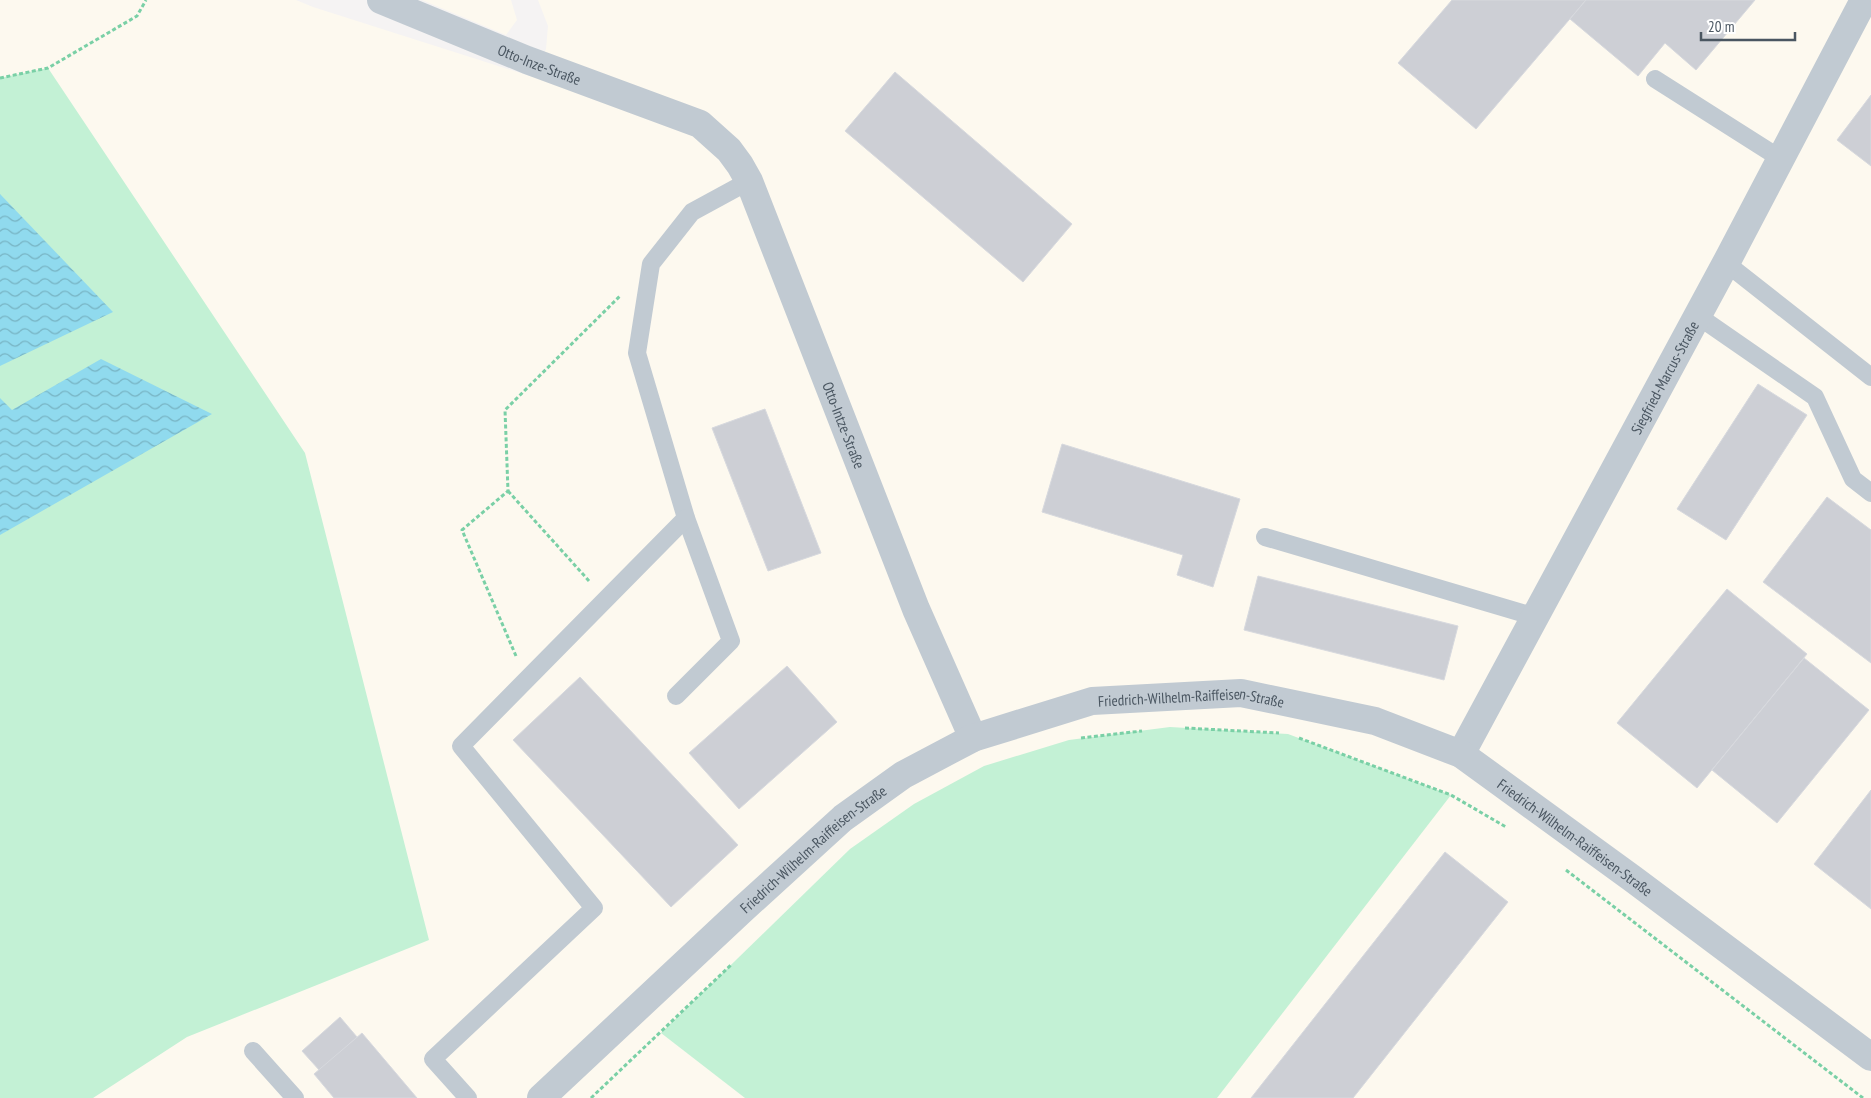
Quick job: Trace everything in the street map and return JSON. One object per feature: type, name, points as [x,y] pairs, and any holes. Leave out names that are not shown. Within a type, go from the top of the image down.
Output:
[{"type":"street","name":"Otto-Inze-Straße","points":[[381,0],[528,60],[700,124]]},
{"type":"street","name":"Siegfried-Marcus-Straße","points":[[1461,754],[1698,316],[1864,0]]},
{"type":"street","name":"Otto-Intze-Straße","points":[[700,124],[729,150],[740,165],[748,181],[916,609],[973,738]]},
{"type":"street","name":"Friedrich-Wilhelm-Raiffeisen-Straße","points":[[541,1098],[842,818],[903,775],[973,738],[1092,701],[1241,692],[1375,722],[1461,754],[1633,879],[1871,1057]]},
{"type":"lane","points":[[1655,79],[1781,159]]},
{"type":"lane","points":[[676,696],[731,641],[686,518],[637,353],[651,264],[692,212],[748,181]]},
{"type":"lane","points":[[1726,263],[1871,377]]},
{"type":"lane","points":[[1698,316],[1815,398],[1853,479],[1871,493]]},
{"type":"lane","points":[[468,1098],[433,1059],[594,908],[461,746],[686,518]]},
{"type":"lane","points":[[1265,537],[1536,617]]},
{"type":"lane","points":[[253,1051],[295,1098]]},
{"type":"path","points":[[0,78],[48,68],[137,16],[146,0]]},
{"type":"path","points":[[605,600],[508,491],[505,410],[651,264]]},
{"type":"path","points":[[508,491],[462,530],[526,680]]},
{"type":"path","points":[[1180,728],[1288,734]]},
{"type":"path","points":[[1078,738],[1143,731]]},
{"type":"path","points":[[1298,737],[1452,794],[1509,828]]},
{"type":"path","points":[[1564,869],[1863,1098]]},
{"type":"path","points":[[591,1098],[738,958]]},
{"type":"shaded area","points":[[0,0],[296,0],[533,77],[546,49],[548,26],[538,0],[1871,0],[1871,1098],[0,1098]]},
{"type":"shaded area","points":[[422,0],[511,0],[517,20],[506,35]]},
{"type":"green space","points":[[48,68],[305,453],[429,940],[187,1037],[93,1098],[0,1098],[0,78]]},
{"type":"green space","points":[[1170,727],[1288,734],[1451,795],[1217,1098],[745,1098],[661,1033],[850,849],[914,804],[984,766],[1069,740]]},
{"type":"water","points":[[0,194],[113,312],[0,366]]},
{"type":"water","points":[[101,359],[212,414],[0,535],[0,398],[12,410]]},
{"type":"building","points":[[1452,0],[1586,0],[1476,129],[1398,63]]},
{"type":"building","points":[[1586,0],[1755,0],[1696,70],[1665,43],[1638,76],[1570,19]]},
{"type":"building","points":[[895,72],[1072,224],[1023,282],[845,131]]},
{"type":"building","points":[[1871,95],[1871,166],[1837,140]]},
{"type":"building","points":[[1758,384],[1807,415],[1726,540],[1677,509]]},
{"type":"building","points":[[765,409],[821,553],[768,571],[712,428]]},
{"type":"building","points":[[1062,444],[1240,499],[1213,587],[1177,575],[1183,555],[1042,512]]},
{"type":"building","points":[[1827,497],[1871,530],[1871,663],[1763,582]]},
{"type":"building","points":[[1258,576],[1458,626],[1444,680],[1244,630]]},
{"type":"building","points":[[1727,589],[1807,654],[1697,788],[1617,723]]},
{"type":"building","points":[[1804,658],[1869,710],[1777,823],[1712,770]]},
{"type":"building","points":[[787,666],[837,722],[739,809],[689,753]]},
{"type":"building","points":[[580,677],[738,845],[671,907],[513,740]]},
{"type":"building","points":[[1871,790],[1871,909],[1814,864]]},
{"type":"building","points":[[1445,852],[1508,902],[1353,1098],[1251,1098]]},
{"type":"building","points":[[340,1017],[357,1037],[320,1071],[302,1051]]},
{"type":"building","points":[[362,1033],[417,1098],[334,1098],[314,1074]]}]
